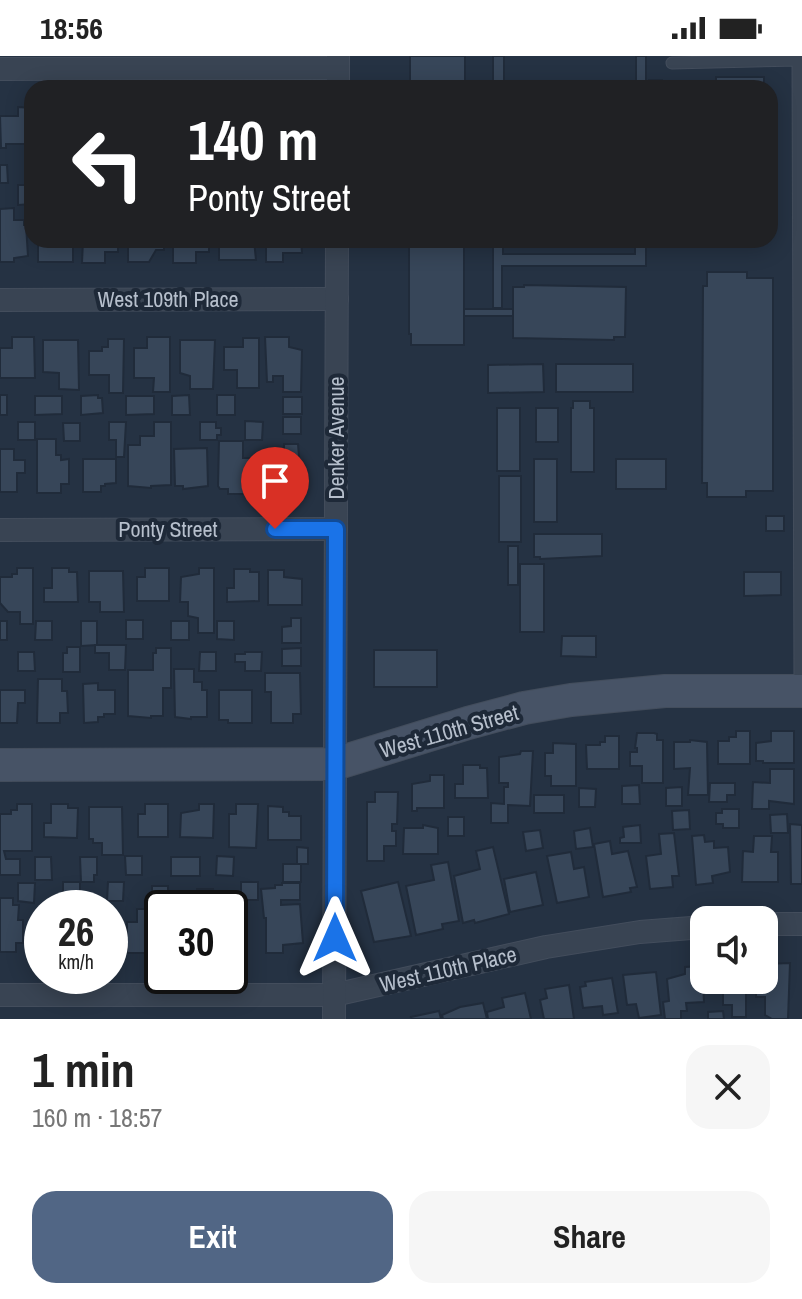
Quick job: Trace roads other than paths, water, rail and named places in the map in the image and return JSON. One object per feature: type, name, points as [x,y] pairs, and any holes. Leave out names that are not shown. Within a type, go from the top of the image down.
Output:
[{"type":"street","points":[[0,69],[338,71]]},
{"type":"street","name":"Denker Avenue","points":[[334,1019],[337,248]]},
{"type":"street","name":"West 109th Place","points":[[0,300],[337,299]]},
{"type":"street","name":"Ponty Street","points":[[0,530],[336,529]]},
{"type":"street","name":"West 110th Street","points":[[0,765],[335,764],[468,723],[524,708],[571,700],[665,691],[801,691]]},
{"type":"street","points":[[778,924],[802,924]]},
{"type":"street","name":"West 110th Place","points":[[0,995],[334,995],[546,947],[640,932],[690,928]]},
{"type":"lane","points":[[672,63],[798,60],[801,691]]}]
